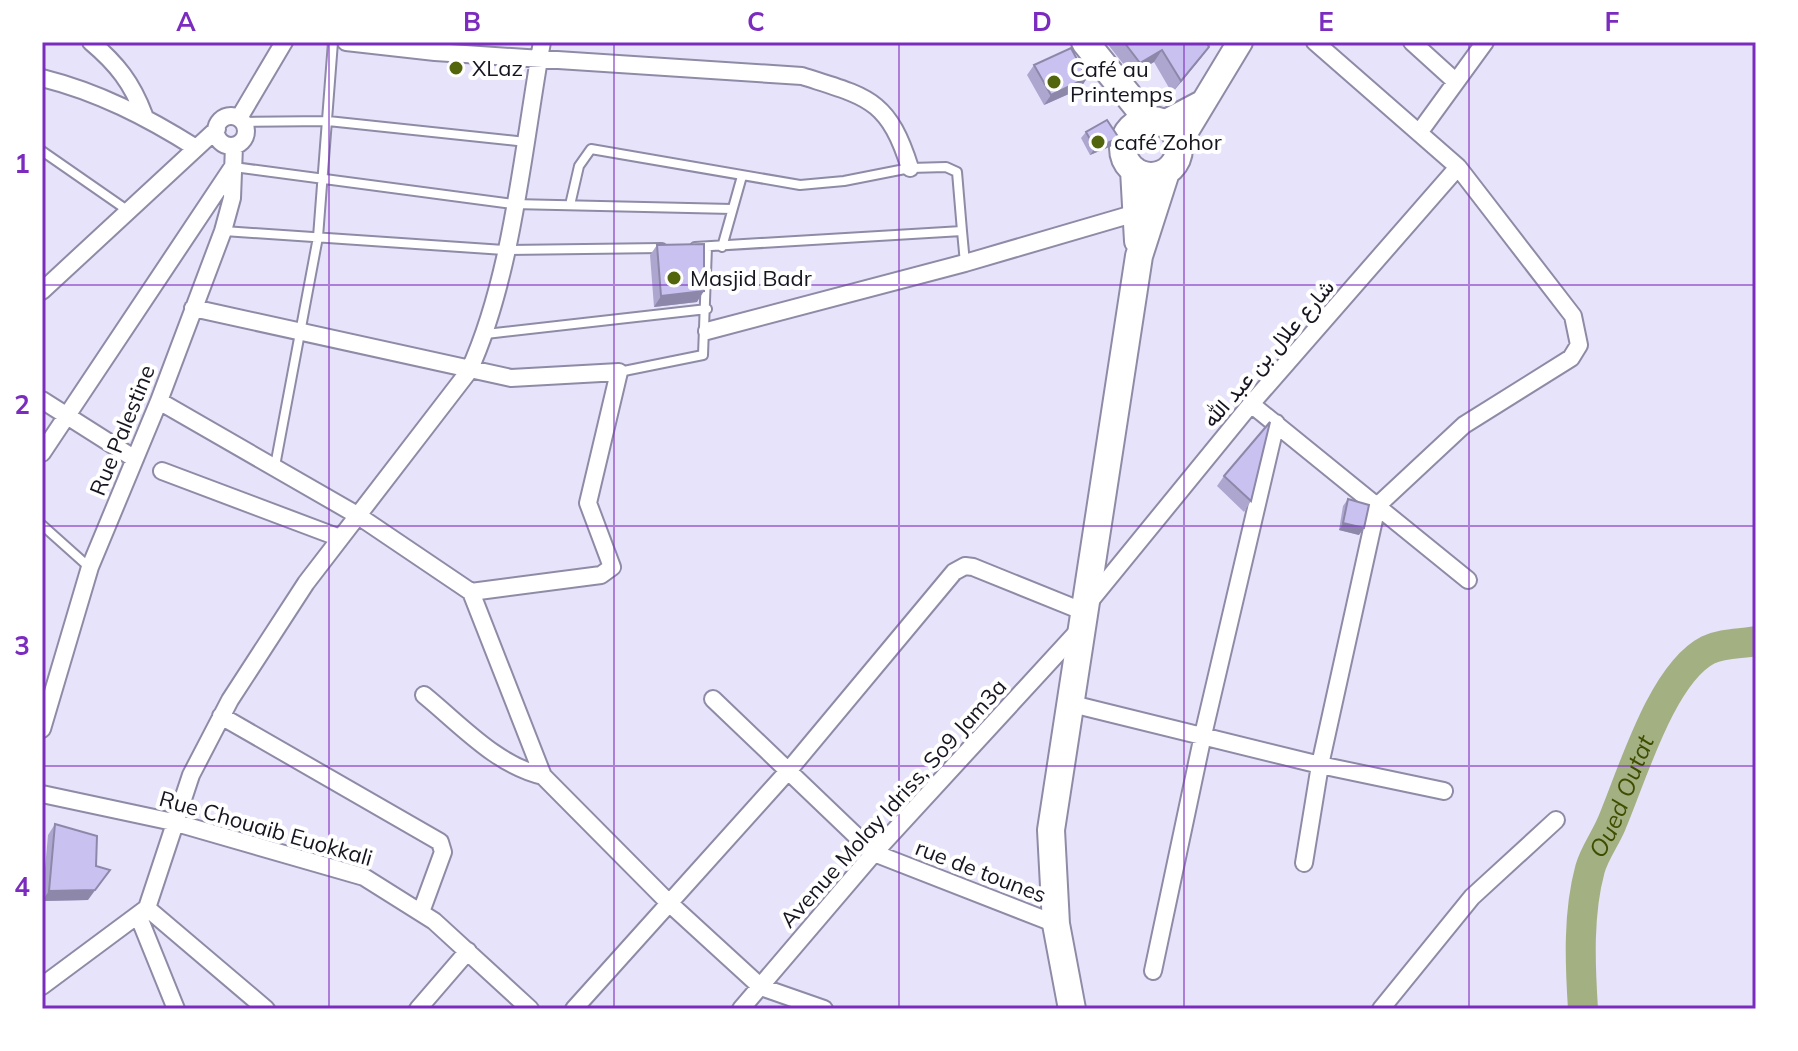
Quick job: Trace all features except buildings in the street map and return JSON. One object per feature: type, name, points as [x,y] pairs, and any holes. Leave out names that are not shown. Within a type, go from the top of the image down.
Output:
[{"type":"main road","points":[[1072,1009],[1056,924],[1051,830],[1068,703],[1139,256],[1166,172],[1177,159],[1163,129],[1091,50]]},
{"type":"main road","points":[[1091,50],[1125,136],[1123,155],[1134,170],[1150,176],[1166,172]]},
{"type":"main road","points":[[1125,136],[1131,128],[1163,129]]},
{"type":"main road","points":[[1134,170],[1139,256]]},
{"type":"street","points":[[91,42],[123,72],[134,88],[144,115]]},
{"type":"street","points":[[217,129],[223,143],[234,146],[246,134],[241,120],[284,42]]},
{"type":"street","points":[[346,42],[540,50],[802,76],[879,107],[896,128],[910,168]]},
{"type":"street","points":[[1163,129],[1202,103],[1240,42]]},
{"type":"street","points":[[1304,863],[1320,765],[1377,506],[1464,425],[1571,358],[1579,345],[1573,316],[1458,167],[1421,130],[1315,42]]},
{"type":"street","points":[[1412,42],[1455,81]]},
{"type":"street","points":[[1421,130],[1485,42]]},
{"type":"street","points":[[42,986],[142,912],[191,775],[221,716],[283,617],[357,515],[469,371],[486,334],[527,142],[540,50]]},
{"type":"street","points":[[42,78],[74,86],[144,115],[196,148]]},
{"type":"street","points":[[43,289],[227,117],[241,120]]},
{"type":"street","name":"Rue Palestine","points":[[42,729],[90,567],[159,401],[223,231],[232,198],[234,146]]},
{"type":"street","points":[[42,453],[233,166]]},
{"type":"street","name":"شارع علال بن عبد الله","points":[[1081,620],[1251,404],[1458,167]]},
{"type":"street","points":[[707,331],[965,263],[1136,213]]},
{"type":"street","points":[[193,308],[511,378],[619,372],[588,503],[612,567],[601,575],[471,592]]},
{"type":"street","points":[[42,400],[135,459]]},
{"type":"street","points":[[159,401],[357,515],[471,592],[543,776],[668,902],[761,987],[824,1009]]},
{"type":"street","points":[[1251,404],[1468,580]]},
{"type":"street","points":[[1153,971],[1203,735],[1276,423]]},
{"type":"street","points":[[162,471],[340,538]]},
{"type":"street","points":[[574,1009],[789,770],[954,572],[965,566],[1081,620]]},
{"type":"street","name":"Avenue Molay Idriss, So9 Jam3a","points":[[741,1009],[874,853],[1081,620]]},
{"type":"street","points":[[424,695],[492,752],[521,771],[543,776]]},
{"type":"street","name":"rue de tounes","points":[[713,699],[874,853],[1056,924]]},
{"type":"street","points":[[1068,703],[1320,765],[1444,791]]},
{"type":"street","points":[[221,716],[440,842],[443,852],[421,912]]},
{"type":"street","name":"Rue Chouaib Euokkali","points":[[42,794],[173,822],[364,877],[421,912],[530,1009]]},
{"type":"street","points":[[1381,1009],[1472,897],[1556,820]]},
{"type":"street","points":[[142,912],[258,1007]]},
{"type":"street","points":[[142,912],[176,1009]]},
{"type":"street","points":[[418,1009],[468,951]]},
{"type":"lane","points":[[275,466],[303,331],[318,237],[333,42]]},
{"type":"lane","points":[[241,120],[328,121],[527,142]]},
{"type":"lane","points":[[570,205],[579,166],[588,150],[742,176],[813,184],[910,168],[946,167],[957,172],[965,263]]},
{"type":"lane","points":[[42,151],[127,210]]},
{"type":"lane","points":[[233,166],[513,204],[732,209]]},
{"type":"lane","points":[[722,247],[742,176]]},
{"type":"lane","points":[[223,231],[504,250],[676,248]]},
{"type":"lane","points":[[691,248],[962,231]]},
{"type":"lane","points":[[619,372],[700,357],[705,349],[707,331],[707,247]]},
{"type":"lane","points":[[486,334],[707,309]]},
{"type":"lane","points":[[42,525],[90,567]]},
{"type":"waterway","name":"Oued Outat","points":[[1583,1009],[1582,921],[1590,869],[1649,729],[1676,681],[1691,663],[1708,650],[1756,641]]},
{"type":"place","name":"XLaz","points":[[456,68]]},
{"type":"place","name":"Café au Printemps","points":[[1054,82]]},
{"type":"place","name":"café Zohor","points":[[1098,142]]},
{"type":"place","name":"Masjid Badr","points":[[674,278]]}]
